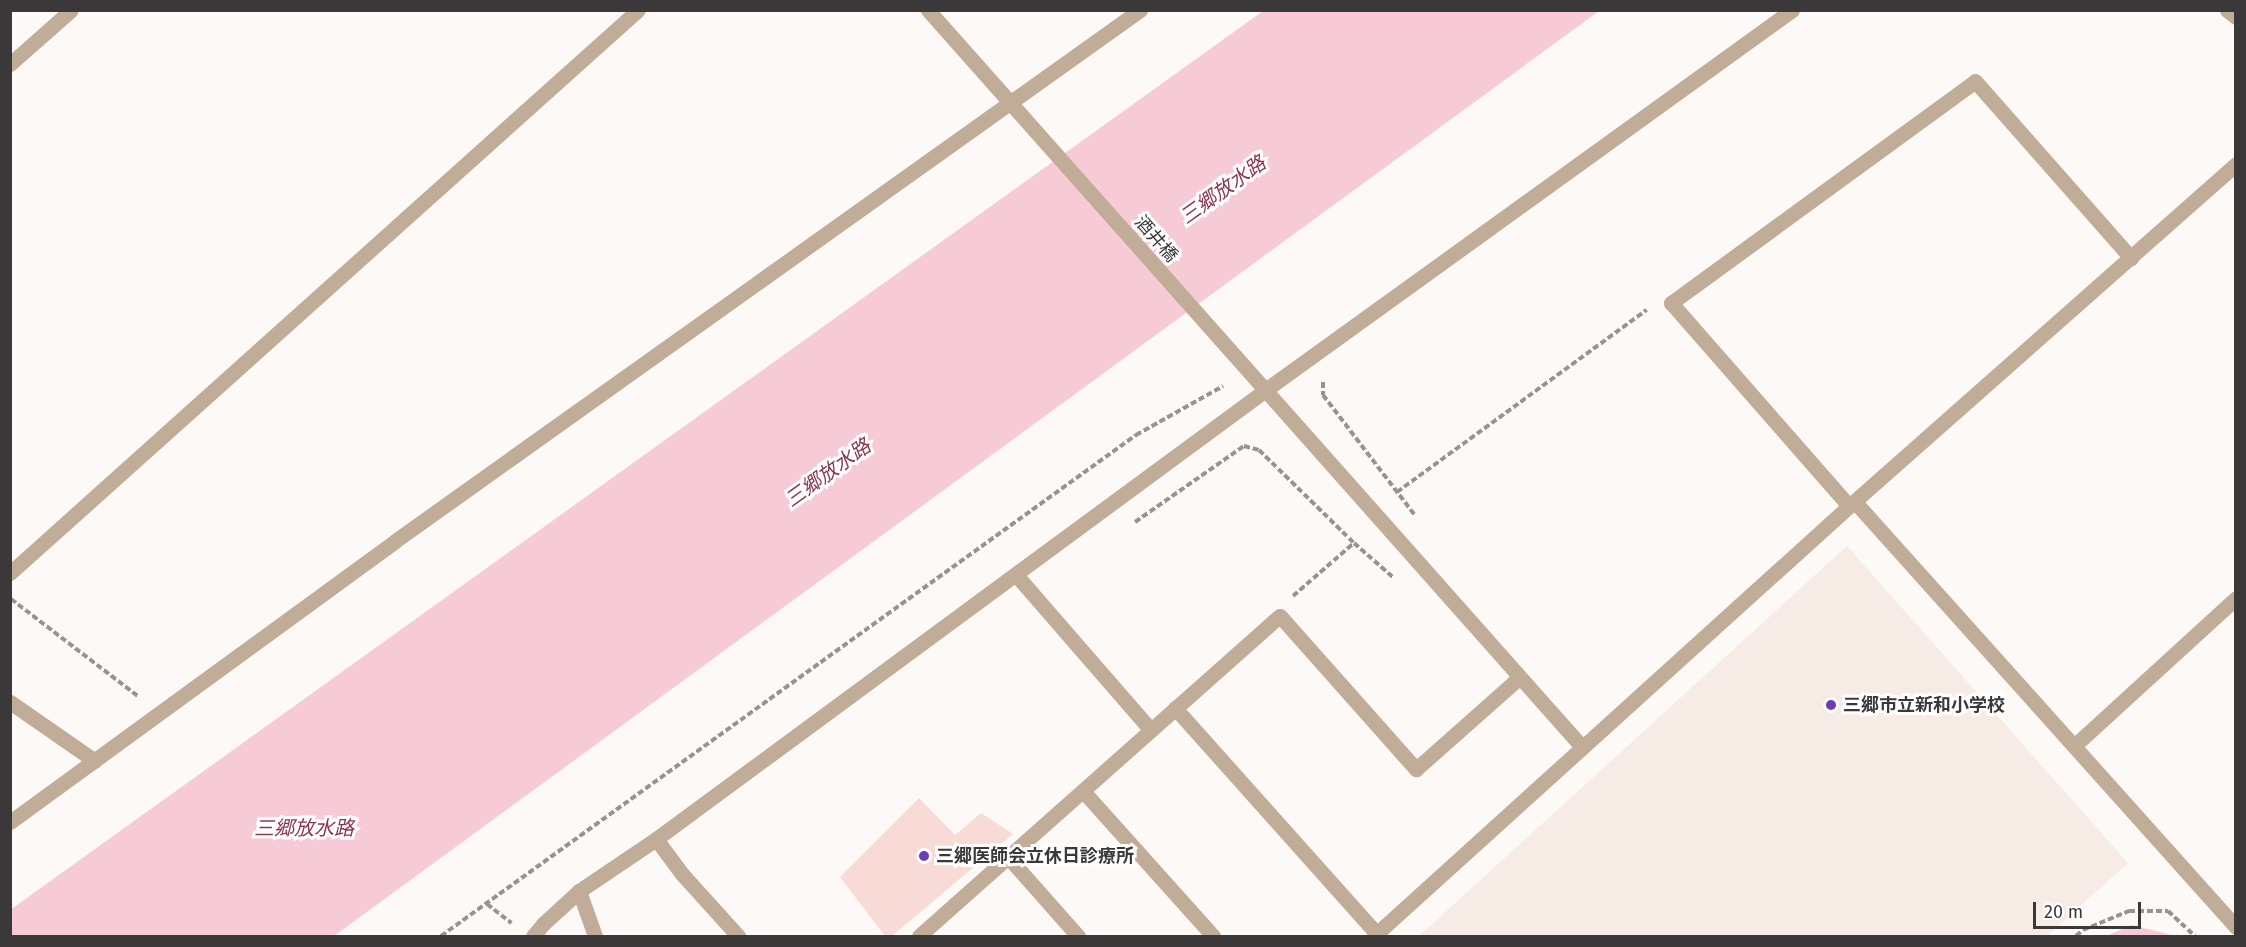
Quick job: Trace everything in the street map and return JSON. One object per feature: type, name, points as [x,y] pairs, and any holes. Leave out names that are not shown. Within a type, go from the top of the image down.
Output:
[{"type":"street","points":[[10,64],[71,10]]},
{"type":"street","points":[[10,573],[638,10]]},
{"type":"street","name":"酒井橋","points":[[928,10],[1244,369],[1582,747]]},
{"type":"street","points":[[10,822],[498,467],[1010,105],[1140,10]]},
{"type":"street","points":[[533,936],[579,891],[656,839],[1017,576],[1264,391],[1792,10]]},
{"type":"street","points":[[2227,10],[2235,17]]},
{"type":"street","points":[[2131,258],[1975,81],[1671,303],[2074,746],[2235,927]]},
{"type":"street","points":[[1175,708],[1376,935],[1852,504],[2235,164]]},
{"type":"street","points":[[1017,576],[1151,730]]},
{"type":"street","points":[[2074,746],[2235,598]]},
{"type":"street","points":[[921,936],[1280,616],[1416,769],[1519,678]]},
{"type":"street","points":[[10,702],[95,761]]},
{"type":"street","points":[[1083,790],[1214,936]]},
{"type":"street","points":[[656,839],[682,874],[738,936]]},
{"type":"street","points":[[1008,857],[1078,936]]},
{"type":"street","points":[[579,891],[595,936]]},
{"type":"path","points":[[1397,492],[1652,307],[1671,303]]},
{"type":"path","points":[[441,936],[1136,435],[1224,385],[1244,369]]},
{"type":"path","points":[[1332,376],[1323,382],[1323,395],[1418,520]]},
{"type":"path","points":[[1128,527],[1244,446],[1259,450],[1354,543],[1396,579]]},
{"type":"path","points":[[1280,616],[1293,596],[1354,543]]},
{"type":"path","points":[[10,599],[160,714]]},
{"type":"path","points":[[486,904],[516,927]]},
{"type":"path","points":[[2076,936],[2083,930],[2129,911],[2168,911],[2194,936]]},
{"type":"shaded area","name":"三郷市立新和小学校","points":[[1847,546],[2128,863],[2047,936],[1419,936]]},
{"type":"water","name":"三郷放水路","points":[[1263,11],[1599,11],[334,936],[11,936],[10,910]]},
{"type":"water","points":[[2132,925],[2176,936],[2106,936]]},
{"type":"building","name":"三郷医師会立休日診療所","points":[[919,798],[955,835],[981,813],[1013,834],[892,936],[885,936],[840,877]]},
{"type":"place","name":"三郷市立新和小学校","points":[[1831,705]]},
{"type":"place","name":"三郷医師会立休日診療所","points":[[924,856]]}]
